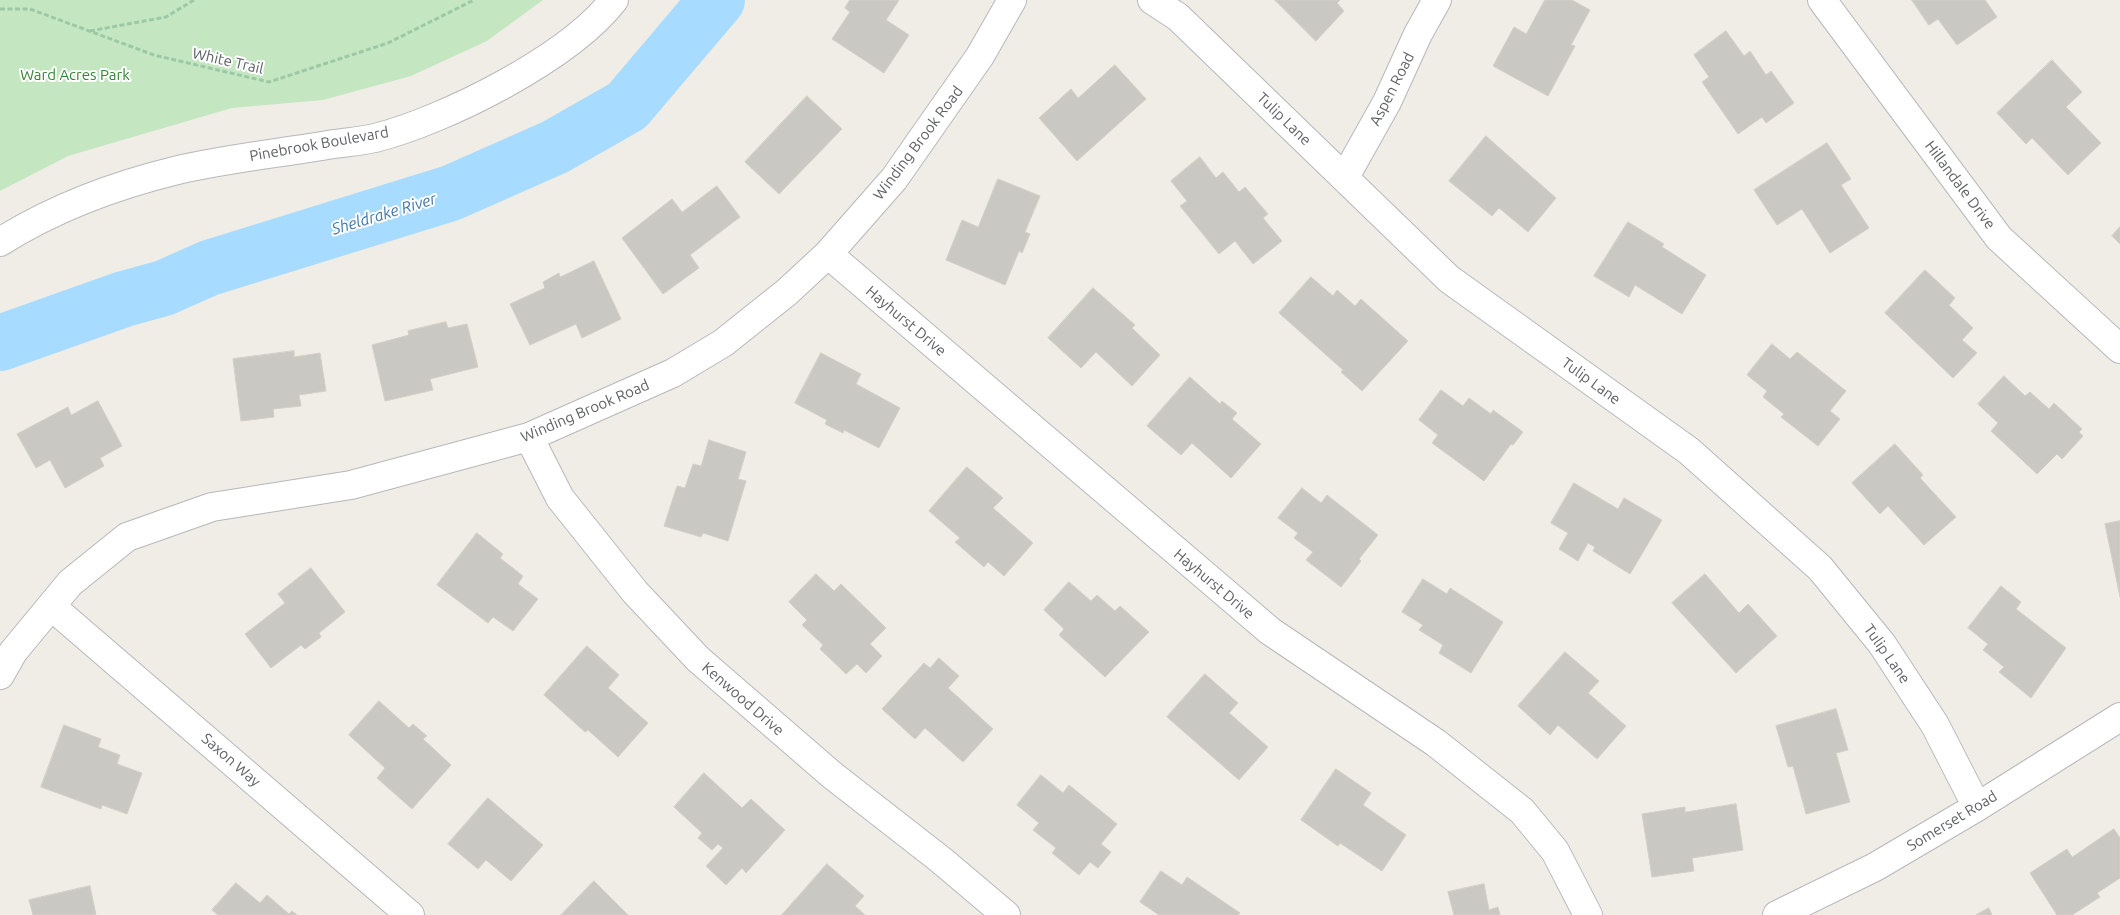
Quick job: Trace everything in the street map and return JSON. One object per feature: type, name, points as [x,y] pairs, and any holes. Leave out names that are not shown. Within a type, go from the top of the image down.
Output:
[{"type":"street","name":"Pinebrook Boulevard","points":[[0,242],[49,216],[133,182],[222,160],[375,138],[423,122],[470,102],[512,79],[580,33],[614,0]]},
{"type":"street","name":"Winding Brook Road","points":[[0,675],[13,652],[70,583],[127,536],[212,507],[351,485],[529,437],[673,373],[724,343],[787,292],[828,254],[894,179],[980,56],[1012,0]]},
{"type":"street","name":"Tulip Lane","points":[[1152,0],[1178,17],[1449,279],[1688,451],[1820,568],[1882,644],[1935,725],[1977,807]]},
{"type":"street","name":"Aspen Road","points":[[1345,177],[1387,102],[1418,34],[1437,0]]},
{"type":"street","name":"Hillandale Drive","points":[[1822,0],[1999,238],[2120,349]]},
{"type":"street","name":"Hayhurst Drive","points":[[828,254],[1270,631],[1436,743],[1522,811],[1555,851],[1588,915]]},
{"type":"street","name":"Kenwood Drive","points":[[529,437],[560,498],[635,592],[698,660],[832,776],[941,860],[1006,915]]},
{"type":"street","name":"Saxon Way","points":[[52,606],[410,915]]},
{"type":"street","name":"Somerset Road","points":[[1777,915],[1875,866],[1977,807],[2120,717]]},
{"type":"path","points":[[89,31],[166,17],[194,0]]},
{"type":"path","name":"White Trail","points":[[0,9],[30,9],[154,55],[269,82],[388,43],[474,0]]},
{"type":"green space","name":"Ward Acres Park","points":[[0,0],[543,0],[487,41],[411,76],[323,100],[232,108],[68,156],[0,191]]},
{"type":"building","points":[[850,0],[899,0],[886,20],[909,35],[884,73],[832,39],[850,12],[845,8]]},
{"type":"building","points":[[1275,0],[1340,0],[1337,3],[1344,11],[1316,41]]},
{"type":"building","points":[[1545,0],[1572,0],[1590,10],[1571,45],[1575,46],[1548,96],[1493,66],[1514,27],[1526,34]]},
{"type":"building","points":[[1912,0],[1985,0],[1997,17],[1957,45],[1938,19],[1929,25]]},
{"type":"building","points":[[1726,31],[1744,56],[1750,51],[1766,75],[1771,71],[1794,103],[1766,123],[1762,117],[1738,134],[1702,82],[1709,77],[1694,55]]},
{"type":"building","points":[[2052,60],[2082,92],[2066,107],[2101,143],[2068,175],[2032,138],[2026,144],[1997,113]]},
{"type":"building","points":[[1115,65],[1146,99],[1077,161],[1039,118],[1071,89],[1078,98]]},
{"type":"building","points":[[807,96],[842,129],[779,194],[745,162]]},
{"type":"building","points":[[1486,136],[1556,198],[1528,232],[1499,208],[1492,216],[1449,181]]},
{"type":"building","points":[[1827,143],[1851,179],[1841,185],[1869,228],[1830,253],[1802,209],[1777,225],[1754,190]]},
{"type":"building","points":[[1200,157],[1216,178],[1223,172],[1239,192],[1245,187],[1268,214],[1263,218],[1282,241],[1253,264],[1235,241],[1219,254],[1180,206],[1187,201],[1171,181]]},
{"type":"building","points":[[998,179],[1040,196],[1025,232],[1030,234],[1022,253],[1019,251],[1005,285],[946,260],[962,220],[978,227]]},
{"type":"building","points":[[717,186],[740,217],[690,255],[699,268],[663,294],[622,238],[672,199],[682,212]]},
{"type":"building","points":[[1628,222],[1664,244],[1662,247],[1706,275],[1682,314],[1635,285],[1629,297],[1594,276]]},
{"type":"building","points":[[2120,227],[2120,244],[2112,236]]},
{"type":"building","points":[[594,261],[621,319],[582,338],[576,324],[530,345],[510,304],[545,288],[543,282],[559,273],[560,277]]},
{"type":"building","points":[[1925,270],[1955,298],[1949,305],[1973,328],[1962,340],[1977,353],[1953,378],[1885,313]]},
{"type":"building","points":[[1311,277],[1333,296],[1337,290],[1355,306],[1361,299],[1408,341],[1362,391],[1341,372],[1343,370],[1279,313]]},
{"type":"building","points":[[1093,288],[1135,325],[1132,328],[1160,355],[1132,386],[1096,352],[1081,368],[1048,338]]},
{"type":"building","points":[[446,322],[448,328],[467,324],[478,367],[430,379],[433,390],[385,401],[372,345],[409,335],[408,331]]},
{"type":"building","points":[[1772,344],[1790,359],[1797,352],[1846,391],[1830,411],[1840,419],[1818,446],[1781,417],[1784,414],[1763,397],[1767,391],[1747,375]]},
{"type":"building","points":[[294,351],[294,357],[320,353],[326,391],[299,395],[301,406],[273,409],[274,417],[241,421],[233,359]]},
{"type":"building","points":[[821,353],[861,374],[856,384],[900,408],[879,448],[844,430],[843,433],[825,424],[827,420],[795,403]]},
{"type":"building","points":[[2004,376],[2025,396],[2030,392],[2049,409],[2054,403],[2082,429],[2079,432],[2083,436],[2062,459],[2057,454],[2037,474],[1991,431],[1998,423],[1978,404]]},
{"type":"building","points":[[1190,377],[1220,404],[1222,401],[1237,413],[1232,419],[1261,444],[1231,478],[1192,443],[1181,455],[1147,426]]},
{"type":"building","points":[[1441,390],[1463,406],[1469,398],[1491,414],[1493,410],[1523,432],[1513,445],[1511,444],[1484,481],[1432,443],[1438,435],[1419,420]]},
{"type":"building","points":[[98,401],[122,446],[100,458],[104,466],[65,488],[50,460],[36,468],[17,434],[68,407],[71,415]]},
{"type":"building","points":[[709,440],[746,452],[738,479],[746,481],[728,541],[703,533],[701,537],[664,526],[677,486],[685,488],[693,464],[701,466]]},
{"type":"building","points":[[1895,444],[1923,475],[1920,478],[1956,517],[1924,545],[1888,506],[1880,514],[1852,483]]},
{"type":"building","points":[[967,467],[1003,498],[993,508],[1033,543],[1004,576],[988,562],[984,567],[955,542],[960,538],[929,511]]},
{"type":"building","points":[[1574,483],[1618,509],[1624,498],[1662,520],[1630,574],[1593,551],[1595,547],[1588,543],[1578,561],[1559,549],[1568,533],[1551,523]]},
{"type":"building","points":[[1302,488],[1321,503],[1327,495],[1378,535],[1359,559],[1361,561],[1341,587],[1306,560],[1313,552],[1294,538],[1298,533],[1278,518]]},
{"type":"building","points":[[2120,521],[2120,597],[2105,524]]},
{"type":"building","points":[[477,533],[503,554],[500,558],[523,576],[518,584],[538,599],[513,631],[493,617],[488,623],[437,585]]},
{"type":"building","points":[[311,568],[345,612],[319,633],[321,637],[305,649],[301,645],[271,668],[245,634],[285,603],[278,594]]},
{"type":"building","points":[[816,574],[834,591],[841,584],[886,628],[870,644],[882,656],[866,673],[857,664],[846,674],[820,649],[823,645],[802,625],[807,620],[789,602]]},
{"type":"building","points":[[1705,574],[1739,613],[1748,604],[1777,636],[1736,673],[1672,603]]},
{"type":"building","points":[[1423,579],[1447,594],[1450,588],[1503,622],[1471,673],[1439,653],[1443,645],[1419,630],[1423,625],[1402,612]]},
{"type":"building","points":[[1069,582],[1091,601],[1097,595],[1115,611],[1120,606],[1149,632],[1105,677],[1059,635],[1064,629],[1044,610]]},
{"type":"building","points":[[2001,586],[2021,602],[2016,609],[2066,648],[2031,698],[1999,672],[2004,667],[1983,650],[1988,644],[1968,628]]},
{"type":"building","points":[[587,646],[619,675],[608,688],[648,723],[618,757],[588,730],[585,732],[544,695]]},
{"type":"building","points":[[1565,652],[1599,681],[1588,693],[1626,726],[1597,759],[1558,725],[1550,735],[1518,706]]},
{"type":"building","points":[[939,658],[959,676],[948,688],[993,729],[963,762],[925,728],[915,739],[882,709],[924,663],[930,668]]},
{"type":"building","points":[[1205,674],[1238,703],[1229,713],[1268,747],[1239,780],[1167,717]]},
{"type":"building","points":[[379,701],[409,728],[413,724],[427,736],[423,739],[451,765],[412,809],[377,778],[385,768],[349,735]]},
{"type":"building","points":[[1836,709],[1848,750],[1836,753],[1850,802],[1806,814],[1793,766],[1788,767],[1776,726]]},
{"type":"building","points":[[64,725],[101,739],[98,747],[120,755],[117,764],[142,773],[127,814],[102,805],[101,809],[41,787]]},
{"type":"building","points":[[1336,769],[1371,793],[1363,805],[1406,835],[1382,871],[1340,843],[1338,846],[1301,820]]},
{"type":"building","points":[[704,773],[742,808],[751,799],[785,830],[746,873],[742,868],[726,885],[706,866],[723,848],[718,844],[712,850],[698,838],[702,833],[674,807]]},
{"type":"building","points":[[1041,775],[1063,793],[1069,785],[1117,824],[1101,844],[1111,852],[1098,868],[1090,862],[1079,875],[1052,853],[1056,848],[1033,830],[1039,823],[1017,805]]},
{"type":"building","points":[[488,798],[543,845],[511,881],[486,860],[478,869],[448,844]]},
{"type":"building","points":[[1736,804],[1743,850],[1692,858],[1694,871],[1652,877],[1642,814],[1685,807],[1685,812]]},
{"type":"building","points":[[2114,829],[2120,838],[2120,878],[2097,893],[2100,897],[2072,915],[2057,915],[2030,873],[2067,849],[2072,857]]},
{"type":"building","points":[[827,864],[864,896],[855,906],[865,915],[782,915]]},
{"type":"building","points":[[1161,871],[1182,885],[1187,877],[1240,913],[1238,915],[1159,915],[1140,902]]},
{"type":"building","points":[[594,881],[628,915],[561,915]]},
{"type":"building","points":[[236,883],[260,903],[267,895],[289,914],[292,911],[297,915],[218,915],[212,910]]},
{"type":"building","points":[[1484,884],[1489,910],[1498,907],[1500,915],[1454,915],[1448,892]]},
{"type":"building","points":[[90,886],[96,915],[33,915],[29,900]]},
{"type":"building","points":[[1989,908],[1992,915],[1976,915]]},
{"type":"waterway","name":"Sheldrake River","points":[[0,343],[124,299],[164,288],[209,268],[451,193],[555,147],[627,106],[717,0]]}]
